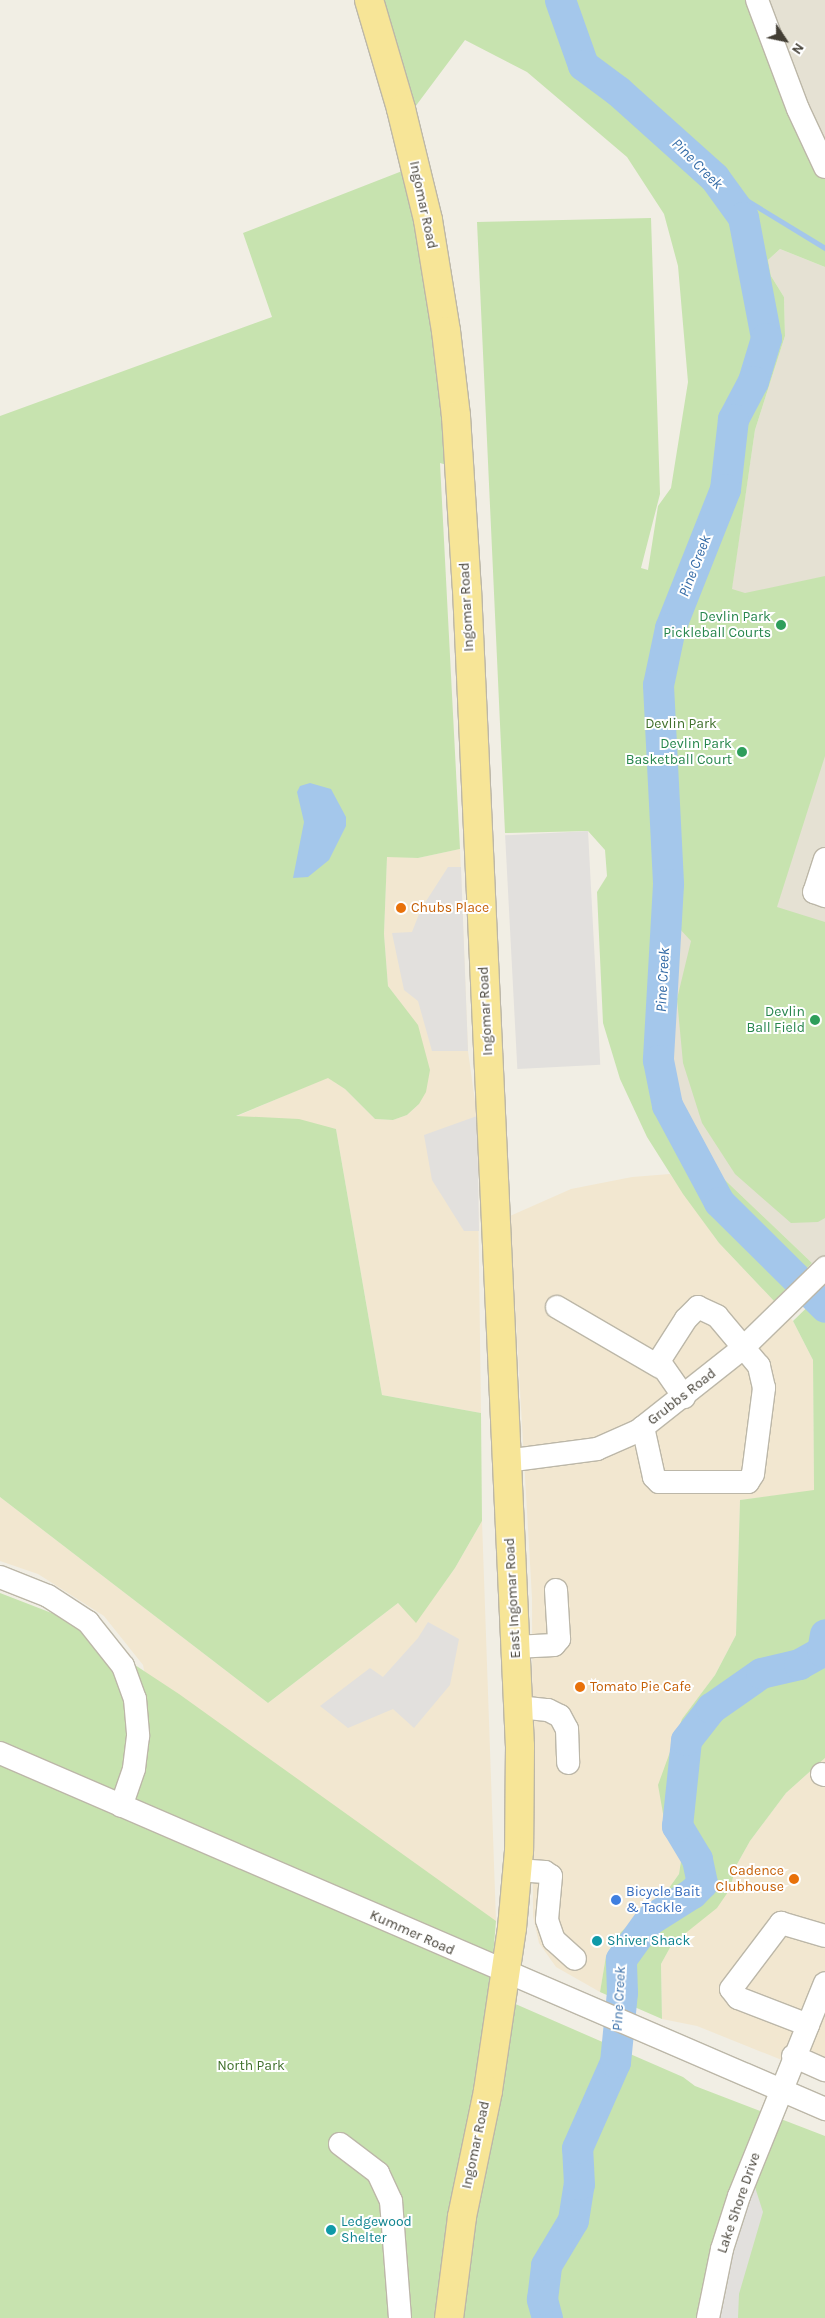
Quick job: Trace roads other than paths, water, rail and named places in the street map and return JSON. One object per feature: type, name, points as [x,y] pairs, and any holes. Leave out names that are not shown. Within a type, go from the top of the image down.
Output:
[{"type":"main road","name":"Ingomar Road","points":[[370,0],[401,109],[428,220],[446,331],[456,416],[496,1223]]},
{"type":"main road","name":"East Ingomar Road","points":[[496,1223],[518,1707],[520,1808],[517,1870],[506,1973]]},
{"type":"main road","name":"Ingomar Road","points":[[449,2318],[462,2216],[488,2091],[506,1973]]},
{"type":"street","points":[[757,0],[798,109],[825,167]]},
{"type":"street","points":[[825,859],[814,892],[825,896]]},
{"type":"street","name":"Grubbs Road","points":[[506,1461],[597,1448],[644,1427],[684,1397],[743,1348],[822,1271]]},
{"type":"street","points":[[557,1307],[660,1367],[684,1397]]},
{"type":"street","points":[[644,1427],[654,1477],[659,1482],[748,1482],[753,1474],[764,1388],[759,1366],[712,1311],[698,1307],[686,1319],[660,1357],[660,1367]]},
{"type":"street","points":[[0,1577],[48,1596],[88,1622],[122,1666],[135,1700],[138,1736],[134,1769],[121,1806]]},
{"type":"street","points":[[515,1647],[554,1645],[559,1639],[556,1590]]},
{"type":"street","points":[[518,1707],[548,1710],[560,1716],[567,1729],[568,1763]]},
{"type":"street","name":"Kummer Road","points":[[0,1754],[825,2109]]},
{"type":"street","points":[[517,1870],[545,1872],[551,1876],[547,1920],[554,1940],[575,1959]]},
{"type":"street","points":[[808,2025],[738,1998],[731,1989],[781,1923],[825,1936]]},
{"type":"street","name":"Lake Shore Drive","points":[[708,2318],[722,2249],[793,2056],[825,1983]]},
{"type":"street","points":[[793,2056],[825,2070]]},
{"type":"street","points":[[340,2144],[378,2172],[391,2200],[400,2318]]},
{"type":"water","points":[[310,783],[331,789],[346,817],[346,826],[329,860],[308,877],[293,878],[304,822],[297,792],[300,786]]},
{"type":"waterway","name":"Pine Creek","points":[[560,0],[583,65],[618,91],[714,177],[743,217],[766,338],[753,381],[733,419],[725,489],[670,628],[658,685],[668,884],[658,1060],[667,1105],[719,1202],[825,1307]]},
{"type":"waterway","points":[[720,184],[825,248]]},
{"type":"waterway","name":"Pine Creek","points":[[547,2318],[542,2299],[546,2265],[573,2220],[579,2184],[577,2148],[615,2062],[622,1992],[621,1959],[649,1920],[692,1893],[702,1883],[697,1859],[677,1826],[686,1740],[711,1708],[761,1673],[799,1664],[822,1651],[825,1634]]},
{"type":"place","name":"Devlin Park Pickleball Courts","points":[[781,625]]},
{"type":"place","name":"Devlin Park Basketball Court","points":[[742,752]]},
{"type":"place","name":"Chubs Place","points":[[401,908]]},
{"type":"place","name":"Devlin Ball Field","points":[[815,1020]]},
{"type":"place","name":"Tomato Pie Cafe","points":[[580,1687]]},
{"type":"place","name":"Cadence Clubhouse","points":[[794,1879]]},
{"type":"place","name":"Bicycle Bait & Tackle","points":[[616,1900]]},
{"type":"place","name":"Shiver Shack","points":[[597,1941]]},
{"type":"place","name":"Ledgewood Shelter","points":[[331,2230]]},
{"type":"park label","name":"Devlin Park","points":[[681,724]]},
{"type":"park label","name":"North Park","points":[[251,2066]]}]
